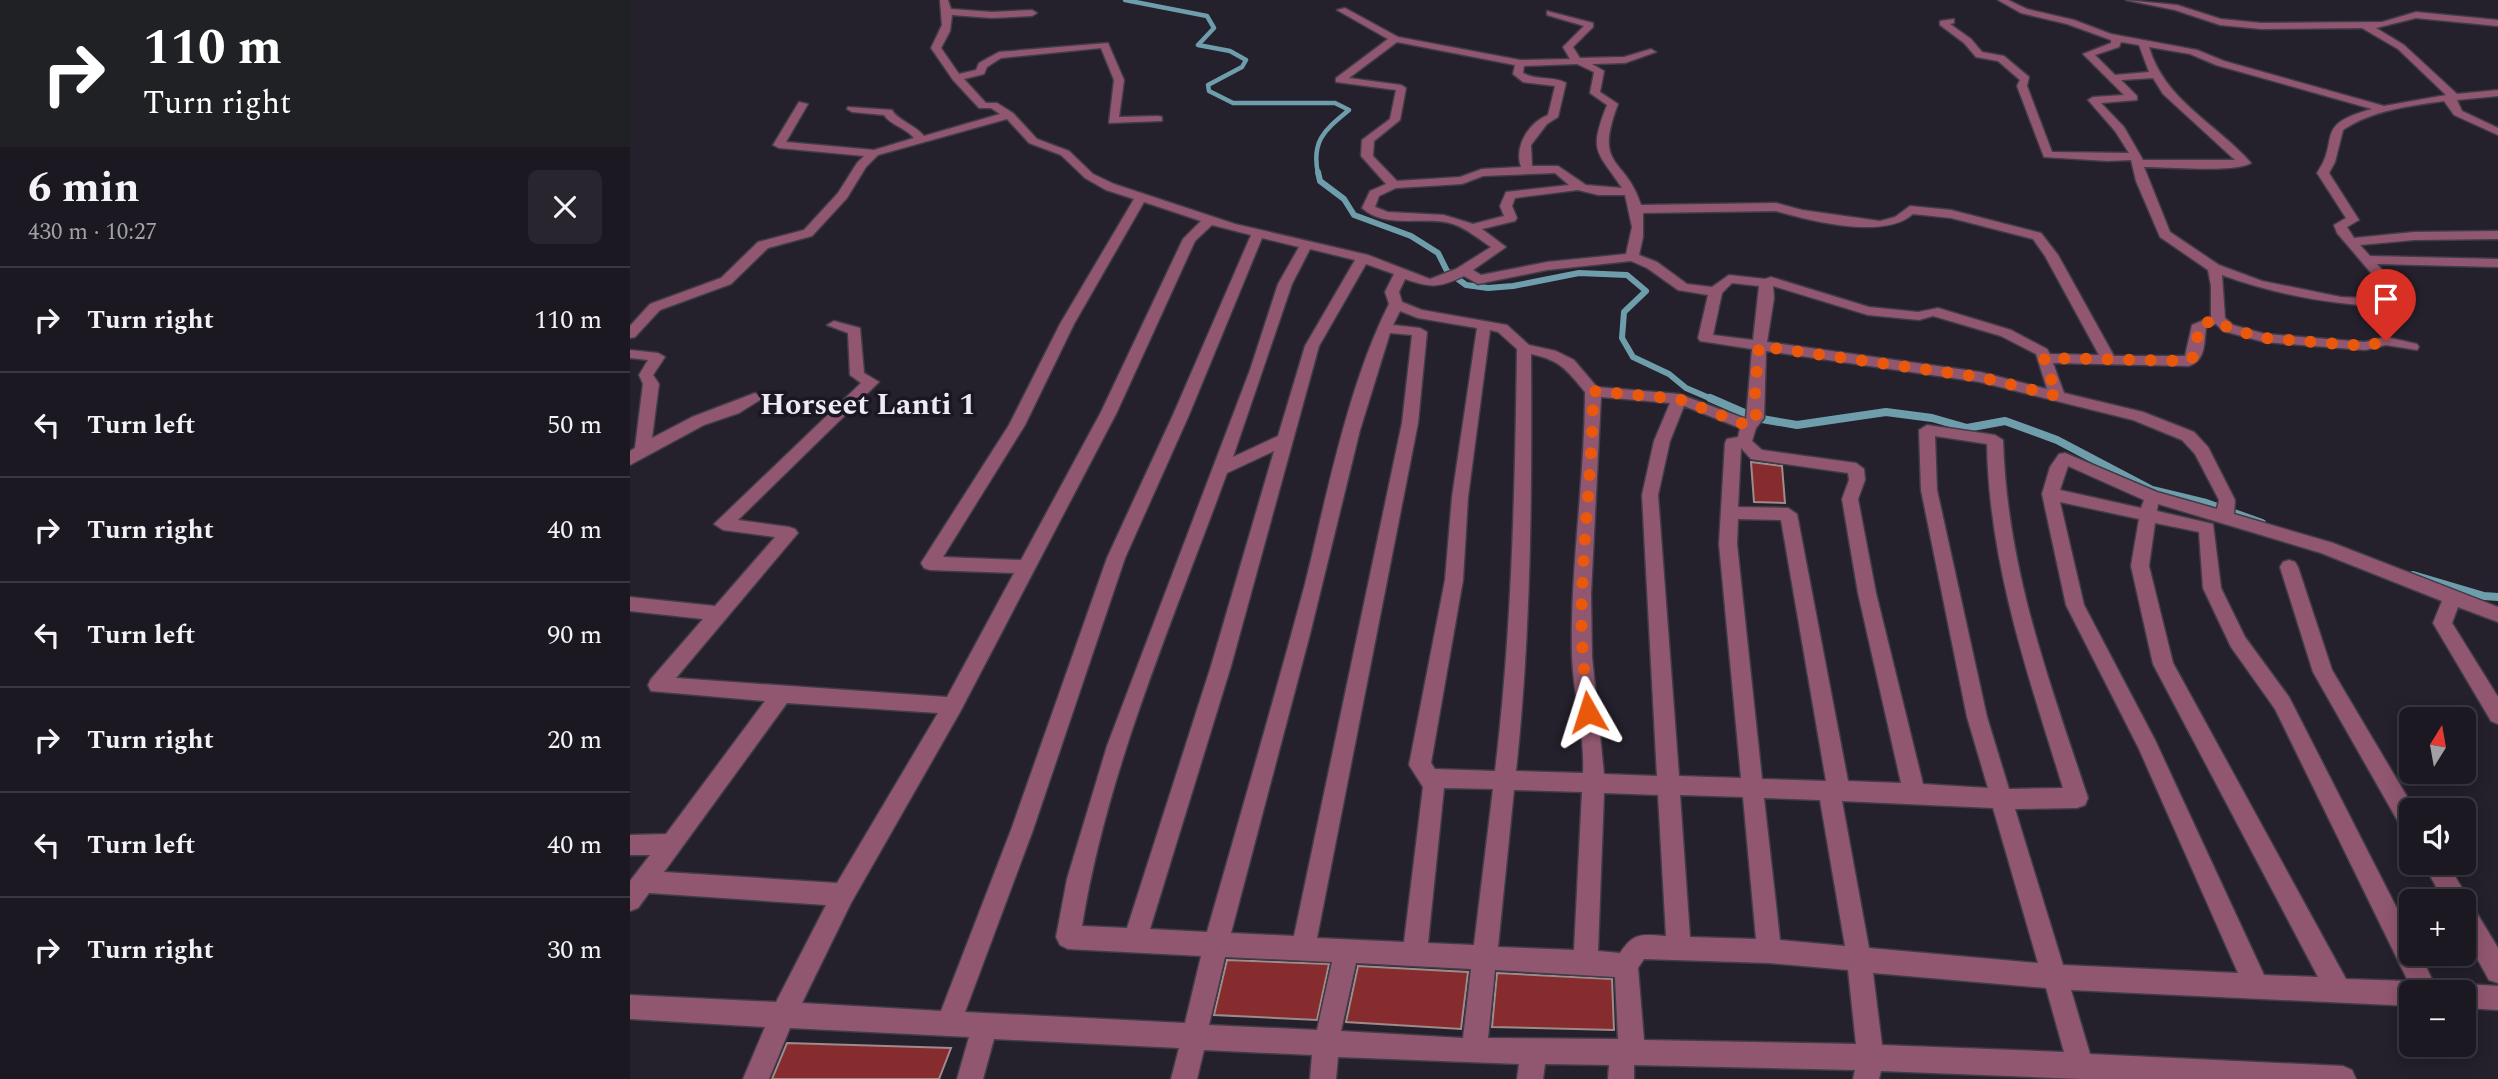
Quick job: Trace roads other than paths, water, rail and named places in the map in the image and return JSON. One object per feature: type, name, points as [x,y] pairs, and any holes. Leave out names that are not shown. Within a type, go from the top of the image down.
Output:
[{"type":"street","points":[[944,0],[949,12],[944,36],[936,48],[957,78],[983,106],[993,105],[1009,115],[1033,141],[1065,153],[1096,181],[1140,198],[1258,233],[1363,258],[1429,283],[1443,281],[1463,271],[1500,247],[1461,221],[1420,215],[1392,217],[1375,214],[1368,208],[1374,194],[1394,185],[1462,180],[1482,173],[1558,169],[1591,192],[1628,191]]},
{"type":"street","points":[[2003,0],[2015,8],[2066,20],[2116,38],[2200,53],[2220,63],[2386,110]]},
{"type":"street","points":[[2130,0],[2177,8],[2220,22],[2261,26],[2383,25],[2416,15],[2498,23]]},
{"type":"street","points":[[1342,10],[1395,39],[1520,63],[1625,60],[1651,52]]},
{"type":"street","points":[[949,12],[992,15],[1032,13]]},
{"type":"street","points":[[1550,13],[1590,25],[1568,47],[1576,60],[1599,71],[1595,93],[1613,104],[1604,128],[1603,152],[1607,162],[1623,180],[1637,209],[1640,225],[1632,257]]},
{"type":"street","points":[[1951,21],[1943,23],[1973,44],[1979,55],[2001,58],[2025,79],[2022,86],[2048,155],[2214,165],[2245,163],[2167,92],[2149,64],[2143,41]]},
{"type":"street","points":[[2364,25],[2401,47],[2449,97],[2458,113],[2498,132]]},
{"type":"street","points":[[2116,38],[2116,45],[2088,54],[2133,98],[2093,100],[2119,129],[2138,159],[2142,181],[2161,221],[2164,234],[2214,268],[2259,284],[2342,301],[2392,303],[2384,280],[2340,225],[2353,220],[2323,173],[2330,165],[2334,136],[2341,125],[2386,110],[2449,97],[2498,93]]},
{"type":"street","points":[[1394,185],[1367,156],[1368,140],[1392,125],[1398,117],[1401,88],[1340,80],[1395,39]]},
{"type":"street","points":[[957,78],[980,72],[984,65],[999,55],[1105,45],[1119,80],[1113,121],[1158,119]]},
{"type":"street","points":[[1520,63],[1518,74],[1527,80],[1561,83],[1553,117],[1542,120],[1525,144],[1522,158],[1529,172]]},
{"type":"street","points":[[2113,78],[2156,75]]},
{"type":"street","points":[[803,104],[779,145],[874,153],[1009,115]]},
{"type":"street","points":[[852,109],[888,112],[890,117],[911,127],[922,141]]},
{"type":"street","points":[[630,334],[655,307],[726,281],[763,245],[808,233],[843,195],[861,165],[874,153]]},
{"type":"street","points":[[1472,228],[1511,218],[1506,206],[1510,195],[1557,191],[1579,186]]},
{"type":"street","points":[[1026,567],[930,563],[1017,425],[1067,324],[1140,198]]},
{"type":"street","points":[[1637,209],[1776,206],[1801,214],[1880,225],[1899,220],[1910,210],[1929,210],[2037,236],[2051,255],[2109,360]]},
{"type":"street","points":[[756,1079],[783,1015],[843,895],[953,706],[1109,412],[1189,239],[1211,219]]},
{"type":"street","points":[[948,1024],[1022,830],[1116,558],[1181,415],[1258,233]]},
{"type":"street","points":[[2352,242],[2414,236],[2498,235]]},
{"type":"street","points":[[1307,243],[1285,284],[1257,370],[1117,746],[1077,880],[1068,937],[1626,965]]},
{"type":"street","points":[[1463,271],[1478,280],[1547,266],[1632,257],[1652,265],[1683,287],[1715,292]]},
{"type":"street","points":[[1135,939],[1221,666],[1312,346],[1363,258]]},
{"type":"street","points":[[2368,260],[2498,263]]},
{"type":"street","points":[[2214,268],[2218,286],[2218,319],[2228,328],[2264,338],[2365,346],[2386,341],[2412,347]]},
{"type":"street","points":[[1184,1079],[1216,944],[1301,634],[1352,429],[1384,328],[1396,304],[1392,292],[1402,272]]},
{"type":"street","points":[[2057,396],[2042,352],[2006,333],[1933,311],[1919,316],[1868,311],[1771,281],[1766,283],[1729,279],[1715,292],[1705,338],[1980,377],[2138,416],[2188,436],[2202,451],[2227,500],[2225,516]]},
{"type":"street","points":[[1766,283],[1755,390],[1756,418],[1747,434],[1733,443],[1728,544],[1769,951]]},
{"type":"street","points":[[1396,304],[1418,314],[1503,328],[1524,348],[1551,354],[1569,363],[1593,391],[1593,432],[1582,594],[1582,657],[1594,766],[1586,963]]},
{"type":"street","points":[[2044,358],[2189,361],[2195,355],[2199,325],[2218,319]]},
{"type":"street","points":[[834,325],[855,331],[857,375],[871,382],[723,524],[789,533],[658,685],[953,706]]},
{"type":"street","points":[[1415,954],[1434,785],[1420,765],[1454,580],[1460,497],[1484,326]]},
{"type":"street","points":[[1303,949],[1410,423],[1420,332],[1384,328]]},
{"type":"street","points":[[1474,1051],[1512,717],[1523,533],[1524,348]]},
{"type":"street","points":[[630,354],[658,357],[646,375],[651,384],[637,455]]},
{"type":"street","points":[[1593,391],[1679,399],[1747,434],[1757,455],[1856,469],[1857,480],[1850,499],[1867,593],[1914,793]]},
{"type":"street","points":[[637,455],[698,421],[734,409],[755,398]]},
{"type":"street","points":[[1679,399],[1662,441],[1650,495],[1679,948]]},
{"type":"street","points":[[1429,778],[1914,793],[2002,799],[2077,798],[2010,580],[1997,499],[1995,440],[1927,429],[1929,490],[1977,717],[2002,799],[2081,1066]]},
{"type":"street","points":[[1219,470],[1286,439]]},
{"type":"street","points":[[2257,988],[2148,746],[2075,605],[2050,494],[2058,467],[2065,458],[2150,505],[2207,528],[2212,588],[2238,642],[2281,703],[2420,980]]},
{"type":"street","points":[[2050,494],[2225,516],[2327,548],[2498,615]]},
{"type":"street","points":[[2150,505],[2140,566],[2163,664],[2339,991]]},
{"type":"street","points":[[1730,513],[1788,514],[1859,960],[1869,1069]]},
{"type":"street","points":[[2289,567],[2323,672],[2399,803]]},
{"type":"street","points":[[2452,599],[2442,623],[2498,715]]},
{"type":"street","points":[[630,604],[719,614]]},
{"type":"street","points":[[637,891],[782,694]]},
{"type":"street","points":[[630,845],[671,844]]},
{"type":"street","points":[[637,891],[843,895]]},
{"type":"street","points":[[2476,933],[2498,971]]},
{"type":"street","points":[[1621,1079],[1627,1052],[1626,965],[1638,947],[1769,951],[2054,977],[2399,993]]},
{"type":"street","points":[[1323,1079],[1326,1044],[1347,951]]},
{"type":"street","points":[[2476,997],[2498,998]]},
{"type":"street","points":[[630,1007],[1474,1051],[1627,1052],[1869,1069],[1957,1060],[2332,1079]]},
{"type":"street","points":[[970,1079],[985,1027]]},
{"type":"street","points":[[1530,1079],[1533,1053]]},
{"type":"waterway","points":[[1125,0],[1207,16],[1214,28],[1198,45],[1230,51],[1246,60],[1242,67],[1208,85],[1209,91],[1233,103],[1335,103],[1349,110],[1327,130],[1318,144],[1318,174]]},
{"type":"waterway","points":[[1318,172],[1320,181],[1344,199],[1354,215],[1411,236],[1438,253],[1447,271],[1466,285],[1488,288],[1513,286],[1579,273],[1627,275],[1646,291],[1624,312],[1622,338],[1633,357],[1669,374],[1686,388],[1714,400]]},
{"type":"waterway","points":[[1710,398],[1756,418],[1797,425],[1886,412],[1932,418],[1967,428],[2005,421],[2057,440],[2152,490],[2206,503],[2262,523]]},
{"type":"waterway","points":[[2413,575],[2484,596],[2498,597]]},
{"type":"district","name":"Horseet Lanti 1","points":[[868,405]]}]
